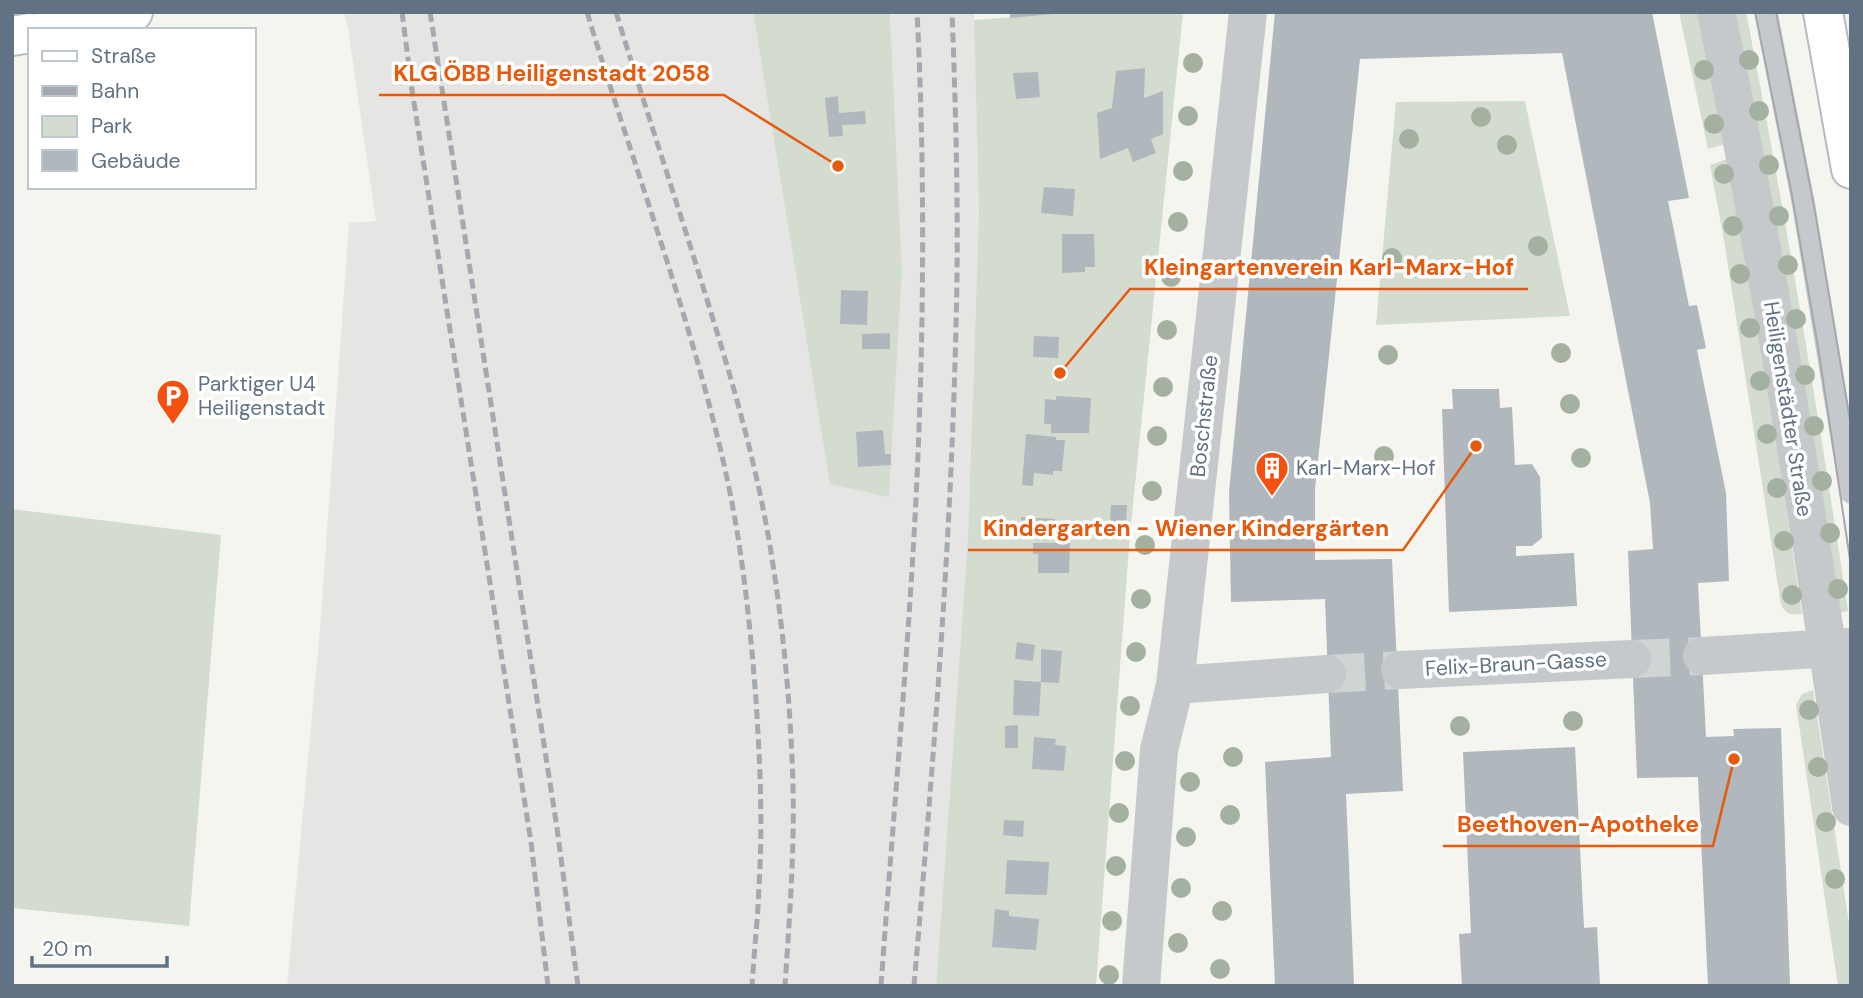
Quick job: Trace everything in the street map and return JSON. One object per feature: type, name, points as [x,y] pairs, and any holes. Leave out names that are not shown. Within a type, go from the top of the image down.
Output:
[{"type":"main road","points":[[56,28],[133,12]]},
{"type":"main road","points":[[1823,12],[1851,169]]},
{"type":"street","name":"Boschstraße","points":[[1141,986],[1159,750],[1175,685],[1248,12]]},
{"type":"street","name":"Heiligenstädter Straße","points":[[1716,12],[1839,648],[1851,807]]},
{"type":"street","points":[[1702,656],[1839,648]]},
{"type":"street","name":"Felix-Braun-Gasse","points":[[1400,670],[1632,659]]},
{"type":"street","points":[[1175,685],[1327,674]]},
{"type":"lane","points":[[1766,12],[1804,207],[1851,492]]},
{"type":"shaded area","points":[[344,12],[753,12],[806,338],[889,496],[902,272],[890,12],[974,12],[979,211],[968,537],[936,986],[287,986],[320,629],[349,223],[376,221]]},
{"type":"green space","points":[[753,12],[890,12],[902,272],[889,497],[830,484]]},
{"type":"green space","points":[[1084,12],[1183,12],[1130,535],[1096,986],[936,986],[968,537],[979,211],[974,20]]},
{"type":"green space","points":[[1679,12],[1699,12],[1725,144],[1708,149]]},
{"type":"green space","points":[[1730,12],[1746,12],[1788,236],[1848,611],[1834,614]]},
{"type":"green space","points":[[1525,101],[1570,316],[1376,325],[1396,102]]},
{"type":"green space","points":[[1727,159],[1760,330],[1802,614],[1790,614],[1781,605],[1710,165]]},
{"type":"green space","points":[[12,509],[221,535],[189,926],[12,908]]},
{"type":"green space","points":[[1813,690],[1851,936],[1851,986],[1838,986],[1796,705],[1802,694]]},
{"type":"building","points":[[1010,12],[1055,12],[1055,14],[1010,18]]},
{"type":"building","name":"Karl-Marx-Hof","points":[[1275,12],[1652,12],[1689,198],[1668,201],[1689,306],[1697,305],[1706,348],[1697,350],[1726,493],[1729,581],[1698,583],[1706,737],[1734,736],[1733,729],[1781,728],[1790,986],[1708,986],[1698,777],[1637,778],[1628,551],[1653,549],[1650,503],[1562,53],[1360,59],[1315,489],[1315,560],[1392,559],[1403,791],[1346,794],[1354,986],[1275,986],[1265,762],[1331,757],[1325,599],[1231,602],[1229,492]]},
{"type":"building","points":[[1145,68],[1144,98],[1163,91],[1163,134],[1151,139],[1156,153],[1133,162],[1128,148],[1100,159],[1097,113],[1112,108],[1116,71]]},
{"type":"building","points":[[1038,72],[1040,97],[1016,99],[1013,73]]},
{"type":"building","points":[[838,96],[839,113],[865,111],[866,124],[842,125],[843,136],[829,137],[825,98]]},
{"type":"building","points":[[1044,187],[1075,189],[1073,216],[1041,213]]},
{"type":"building","points":[[1062,234],[1094,234],[1095,267],[1085,267],[1085,272],[1062,273]]},
{"type":"building","points":[[841,290],[868,291],[867,325],[840,324]]},
{"type":"building","points":[[890,333],[890,349],[862,349],[862,334]]},
{"type":"building","points":[[1034,336],[1059,337],[1058,358],[1033,357]]},
{"type":"building","points":[[1452,389],[1499,389],[1500,408],[1512,407],[1515,465],[1532,464],[1540,477],[1542,538],[1532,546],[1516,546],[1516,556],[1574,553],[1577,606],[1449,612],[1442,409],[1453,409]]},
{"type":"building","points":[[1056,396],[1091,398],[1089,433],[1051,433],[1051,424],[1044,424],[1045,399],[1056,400]]},
{"type":"building","points":[[883,430],[885,454],[891,454],[891,465],[858,467],[856,432]]},
{"type":"building","points":[[1026,434],[1065,440],[1062,471],[1053,471],[1053,475],[1034,473],[1033,486],[1022,485]]},
{"type":"building","points":[[1111,505],[1127,505],[1126,524],[1110,522]]},
{"type":"building","points":[[1021,517],[1055,519],[1055,529],[1021,527]]},
{"type":"building","points":[[1033,543],[1070,543],[1069,573],[1038,573],[1038,554],[1033,554]]},
{"type":"building","points":[[1017,642],[1035,645],[1033,661],[1015,659]]},
{"type":"building","points":[[1041,649],[1062,651],[1059,683],[1041,682]]},
{"type":"building","points":[[1014,680],[1041,682],[1039,716],[1013,715]]},
{"type":"building","points":[[1018,725],[1018,748],[1005,748],[1005,726]]},
{"type":"building","points":[[1034,737],[1056,739],[1055,745],[1066,746],[1064,771],[1032,769]]},
{"type":"building","points":[[1575,747],[1584,928],[1597,927],[1600,986],[1462,986],[1459,934],[1471,933],[1463,752]]},
{"type":"building","points":[[1004,820],[1024,821],[1023,837],[1003,835]]},
{"type":"building","points":[[1007,860],[1049,862],[1047,895],[1005,894]]},
{"type":"building","points":[[995,909],[1009,911],[1009,916],[1039,919],[1036,950],[992,947]]},
{"type":"tunnel","points":[[1632,659],[1702,656]]},
{"type":"tunnel","points":[[1327,674],[1400,670]]},
{"type":"tram line","points":[[1755,12],[1791,190],[1851,566]]},
{"type":"tram line","points":[[1776,12],[1814,206],[1851,426]]},
{"type":"railway","points":[[402,12],[531,842],[548,986]]},
{"type":"railway","points":[[430,12],[557,828],[578,986]]},
{"type":"railway","points":[[587,12],[695,354],[725,469],[736,526],[751,642],[760,769],[760,862],[752,986]]},
{"type":"railway","points":[[616,12],[730,374],[766,522],[778,603],[791,732],[792,872],[785,986]]},
{"type":"railway","points":[[881,986],[917,478],[922,303],[917,12]]},
{"type":"railway","points":[[914,986],[940,656],[954,408],[957,208],[952,12]]},
{"type":"place","name":"KLG ÖBB Heiligenstadt 2058","points":[[838,166]]},
{"type":"place","name":"Kleingartenverein Karl-Marx-Hof","points":[[1060,373]]},
{"type":"place","name":"Parktiger U4 Heiligenstadt","points":[[173,426]]},
{"type":"place","name":"Kindergarten - Wiener Kindergärten","points":[[1476,446]]},
{"type":"place","name":"Karl-Marx-Hof","points":[[1272,498]]},
{"type":"place","name":"Beethoven-Apotheke","points":[[1734,759]]}]
